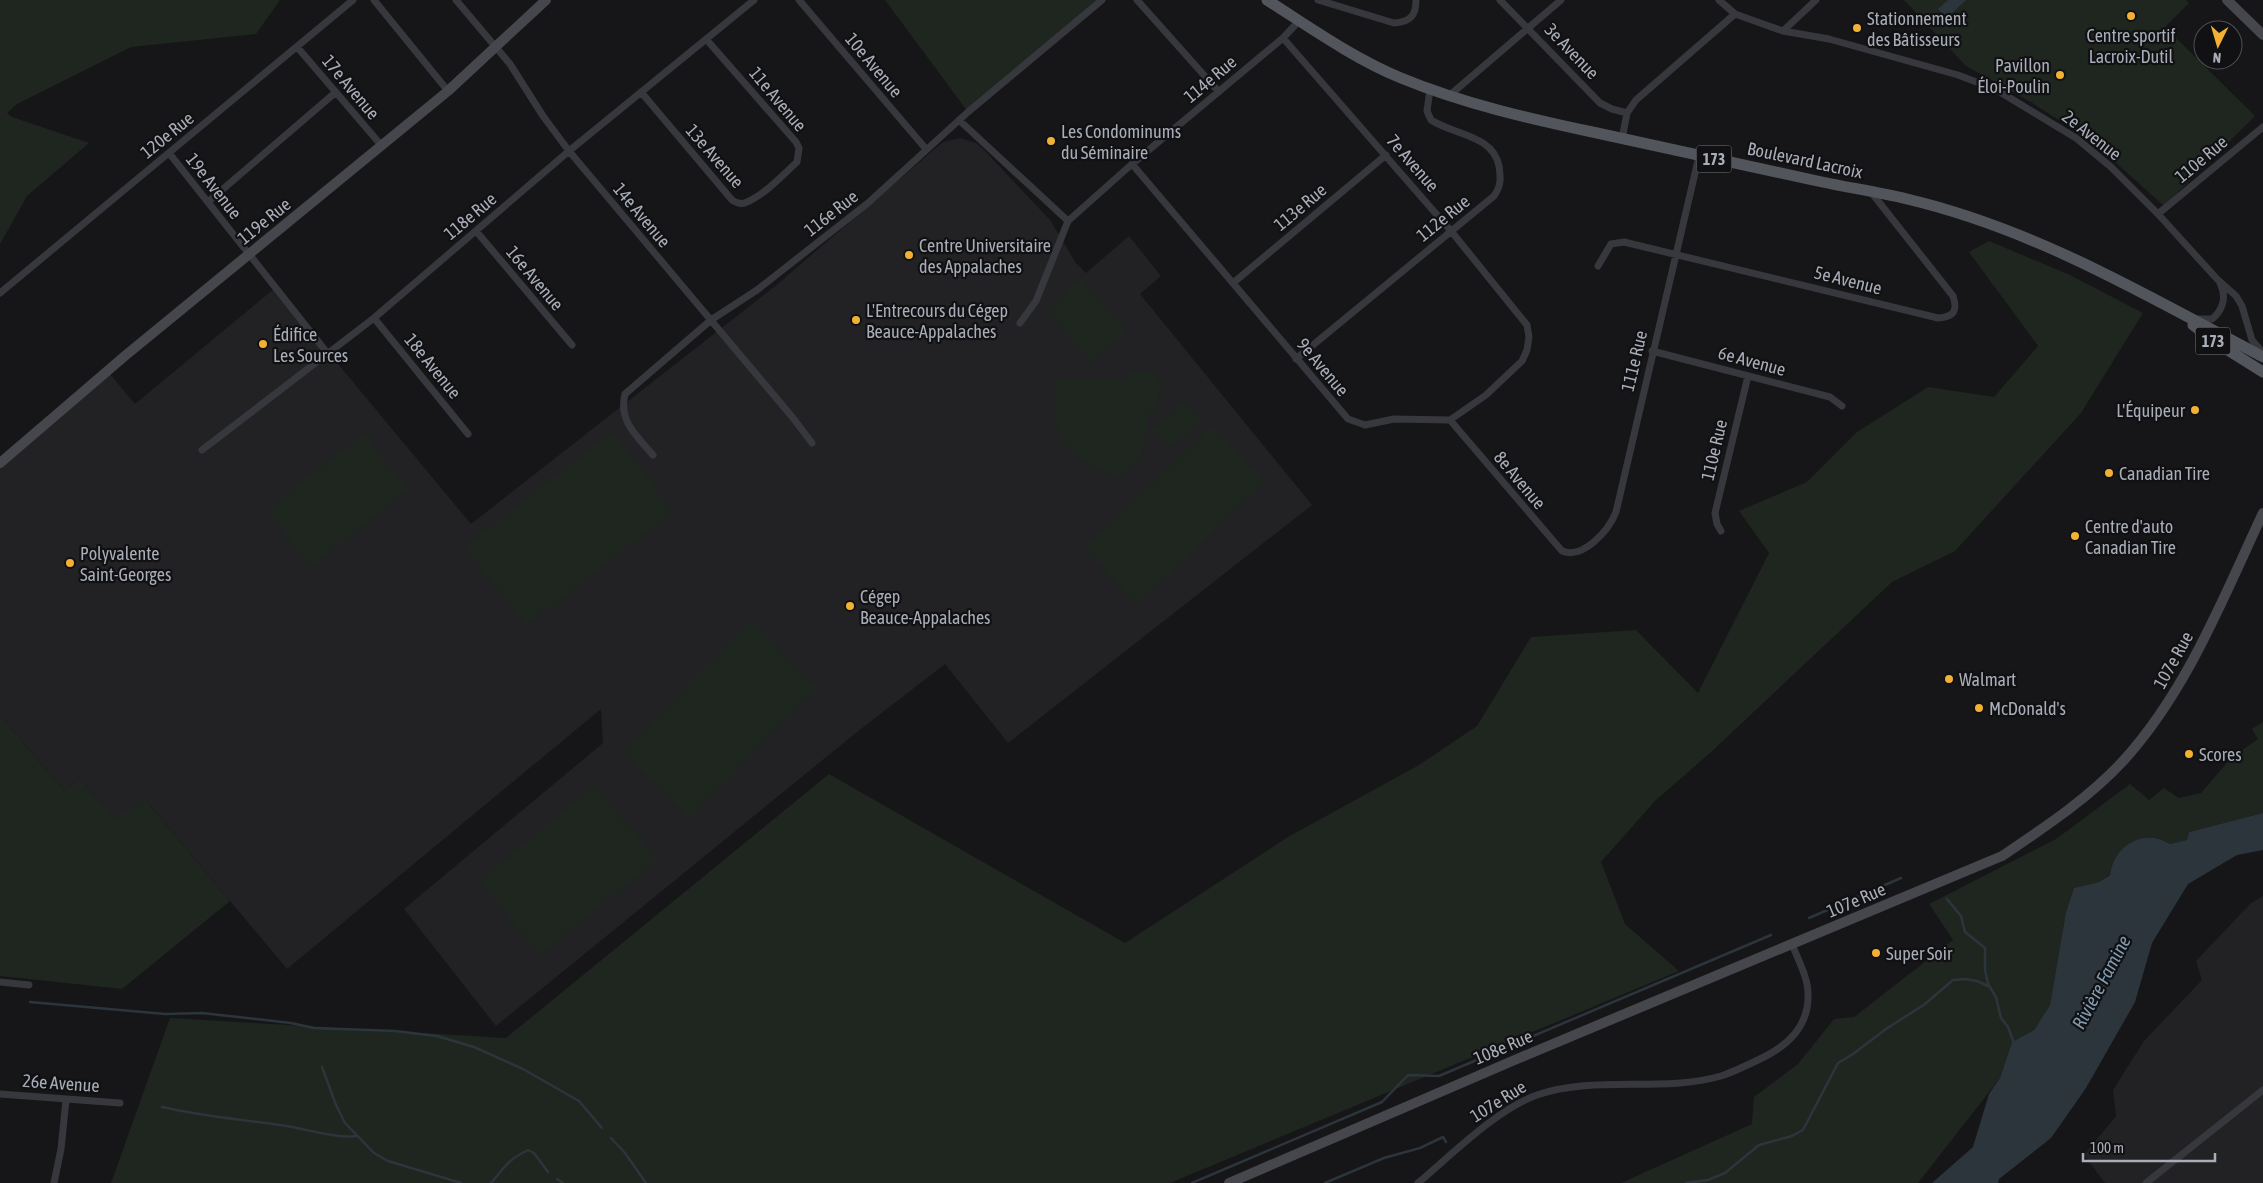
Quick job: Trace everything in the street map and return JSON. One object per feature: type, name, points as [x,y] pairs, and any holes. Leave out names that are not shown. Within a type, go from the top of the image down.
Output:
[{"type":"main road","name":"119e Rue","points":[[0,463],[248,255],[448,91],[546,0]]},
{"type":"main road","name":"Boulevard Lacroix","points":[[1267,0],[1298,22],[1398,77],[1494,110],[1699,156],[1907,199],[1986,222],[2051,248],[2121,280],[2263,355]]},
{"type":"main road","points":[[2227,0],[2263,35]]},
{"type":"main road","name":"Boulevard Lacroix","points":[[2166,304],[2212,340],[2263,372]]},
{"type":"main road","name":"107e Rue","points":[[1792,944],[2002,856],[2061,815],[2101,782],[2125,759],[2161,714],[2177,689],[2263,513]]},
{"type":"main road","name":"108e Rue","points":[[1229,1183],[1526,1055],[1792,944]]},
{"type":"street","name":"120e Rue","points":[[0,293],[298,48],[353,0]]},
{"type":"street","points":[[374,0],[448,91]]},
{"type":"street","name":"14e Avenue","points":[[456,0],[518,75],[543,116],[569,152],[793,418],[812,444]]},
{"type":"street","name":"118e Rue","points":[[202,450],[374,318],[569,152],[754,0]]},
{"type":"street","name":"10e Avenue","points":[[799,0],[926,149]]},
{"type":"street","name":"116e Rue","points":[[653,454],[630,427],[625,418],[622,405],[625,394],[711,320],[756,290],[868,203],[959,120],[1102,0]]},
{"type":"street","points":[[1137,0],[1219,92]]},
{"type":"street","points":[[1318,0],[1394,23],[1402,23],[1411,18],[1416,9],[1416,0]]},
{"type":"street","name":"3e Avenue","points":[[1500,0],[1600,103],[1627,113]]},
{"type":"street","points":[[1450,96],[1561,0]]},
{"type":"street","name":"2e Avenue","points":[[1719,0],[1735,14],[1783,31],[1836,41],[1958,75],[1995,89],[2076,138],[2111,167],[2158,214],[2217,279],[2236,296],[2242,306],[2252,340],[2263,355]]},
{"type":"street","points":[[1783,31],[1816,0]]},
{"type":"street","points":[[1622,139],[1627,113],[1636,100],[1735,14]]},
{"type":"street","name":"114e Rue","points":[[1020,324],[1036,301],[1068,221],[1132,164],[1283,38],[1298,22]]},
{"type":"street","name":"11e Avenue","points":[[706,38],[796,142],[799,148],[797,162],[778,181]]},
{"type":"street","name":"7e Avenue","points":[[1283,38],[1451,231],[1527,325],[1529,337],[1528,350],[1522,361],[1486,395],[1450,420]]},
{"type":"street","name":"17e Avenue","points":[[298,48],[381,146]]},
{"type":"street","name":"112e Rue","points":[[1296,359],[1494,196],[1499,188],[1501,176],[1498,159],[1489,147],[1484,143],[1431,120],[1427,111],[1430,89]]},
{"type":"street","points":[[208,202],[336,92]]},
{"type":"street","name":"13e Avenue","points":[[641,92],[732,200],[737,203],[747,202],[778,181]]},
{"type":"street","points":[[959,120],[1068,221]]},
{"type":"street","name":"110e Rue","points":[[2158,214],[2263,127]]},
{"type":"street","name":"19e Avenue","points":[[169,153],[328,354]]},
{"type":"street","name":"113e Rue","points":[[1233,283],[1386,155]]},
{"type":"street","name":"111e Rue","points":[[1572,553],[1594,540],[1612,522],[1699,156]]},
{"type":"street","name":"9e Avenue","points":[[1132,164],[1348,419],[1365,425],[1394,419],[1450,420]]},
{"type":"street","name":"5e Avenue","points":[[1598,266],[1611,244],[1617,242],[1675,254],[1938,318],[1948,318],[1956,310],[1953,296],[1870,192]]},
{"type":"street","name":"16e Avenue","points":[[476,231],[572,345]]},
{"type":"street","name":"2e Avenue","points":[[2189,317],[2206,320],[2218,314],[2223,302],[2223,290],[2217,279]]},
{"type":"street","name":"18e Avenue","points":[[374,318],[468,434]]},
{"type":"street","name":"6e Avenue","points":[[1652,351],[1830,397],[1842,406]]},
{"type":"street","name":"110e Rue","points":[[1721,531],[1717,524],[1715,513],[1748,376]]},
{"type":"street","name":"8e Avenue","points":[[1450,420],[1554,544],[1562,551],[1572,553]]},
{"type":"street","name":"107e Rue","points":[[1418,1183],[1488,1124],[1535,1096],[1580,1087],[1696,1080],[1721,1076],[1776,1051],[1794,1036],[1806,1015],[1807,982],[1792,944]]},
{"type":"street","points":[[0,982],[29,985]]},
{"type":"street","points":[[2146,1183],[2263,1090]]},
{"type":"street","name":"26e Avenue","points":[[0,1094],[120,1103]]},
{"type":"street","points":[[54,1183],[61,1149],[66,1100]]},
{"type":"shaded area","points":[[0,0],[280,0],[256,34],[131,47],[17,104],[7,113],[12,117],[89,143],[27,196],[0,244]]},
{"type":"shaded area","points":[[885,0],[1098,0],[968,112]]},
{"type":"shaded area","points":[[1904,0],[2186,0],[2189,3],[2165,27],[2193,55],[2193,70],[2208,70],[2255,116],[2164,206],[2094,143],[2031,102],[1966,66]]},
{"type":"shaded area","points":[[960,138],[976,143],[984,150],[1050,220],[1076,263],[1086,273],[1129,236],[1161,276],[1140,294],[1312,505],[1008,743],[945,664],[857,732],[496,1026],[404,909],[603,743],[601,709],[287,969],[143,797],[115,820],[80,778],[64,791],[0,715],[0,463],[109,373],[135,404],[275,288],[471,524],[774,287],[943,142]]},
{"type":"shaded area","points":[[1989,241],[2070,275],[2143,313],[2081,413],[1955,551],[1892,582],[1710,753],[1655,801],[1601,862],[1625,924],[1679,971],[1170,1183],[111,1183],[170,1018],[506,1038],[829,774],[1125,943],[1288,837],[1419,765],[1477,726],[1531,637],[1636,630],[1698,693],[1769,553],[1739,511],[1807,482],[1857,432],[1928,387],[1994,397],[2038,346],[1969,252]]},
{"type":"shaded area","points":[[1081,279],[1127,332],[1091,363],[1045,311]]},
{"type":"shaded area","points":[[1129,372],[1152,372],[1161,383],[1156,412],[1150,411],[1141,459],[1120,478],[1086,464],[1074,455],[1065,444],[1059,432],[1055,400],[1057,380],[1129,379]]},
{"type":"shaded area","points":[[1184,401],[1202,420],[1170,449],[1152,430]]},
{"type":"shaded area","points":[[1213,426],[1266,483],[1137,604],[1084,547]]},
{"type":"shaded area","points":[[612,432],[674,511],[527,626],[464,547]]},
{"type":"shaded area","points":[[364,433],[408,489],[312,568],[266,510]]},
{"type":"shaded area","points":[[752,618],[819,689],[689,820],[622,752]]},
{"type":"shaded area","points":[[0,715],[64,791],[80,778],[115,819],[143,797],[230,901],[122,989],[0,976]]},
{"type":"shaded area","points":[[2263,722],[2263,813],[2189,832],[2187,840],[2170,844],[2151,838],[2132,842],[2118,855],[2110,874],[2099,882],[2074,888],[2066,912],[2050,1005],[2034,1030],[2012,1042],[2000,1078],[1918,1183],[1621,1183],[1752,1124],[1754,1097],[1798,1064],[1834,1019],[1854,1017],[1953,940],[1929,904],[2056,839],[2130,784],[2149,800],[2164,788],[2179,798],[2201,793],[2232,757],[2258,739],[2252,729]]},
{"type":"shaded area","points":[[594,785],[658,860],[540,955],[479,882]]},
{"type":"shaded area","points":[[2263,896],[2263,1183],[2105,1183],[2084,1155],[2116,1116],[2113,1090],[2144,1041],[2202,980],[2196,961],[2250,904]]},
{"type":"water","points":[[1948,0],[1966,0],[1947,18],[1938,9]]},
{"type":"water","name":"Rivière Famine","points":[[2263,813],[2263,850],[2237,855],[2188,884],[2152,943],[2135,1002],[2086,1088],[2051,1138],[1999,1179],[1998,1183],[1932,1183],[1973,1147],[1989,1094],[2000,1078],[2012,1042],[2034,1030],[2050,1005],[2066,912],[2074,888],[2099,882],[2110,875],[2117,855],[2132,842],[2150,838],[2170,844],[2187,840],[2189,832]]},
{"type":"waterway","points":[[1809,918],[1901,878]]},
{"type":"waterway","points":[[1947,899],[1961,916],[1965,932],[1985,948],[1985,970],[1988,984],[1996,997],[2001,1018],[2008,1027],[2014,1043]]},
{"type":"waterway","points":[[1192,1183],[1382,1102],[1408,1075],[1439,1076],[1771,935]]},
{"type":"waterway","points":[[1686,1183],[1708,1180],[1725,1173],[1759,1145],[1792,1136],[1803,1130],[1838,1063],[1925,1004],[1953,980],[1977,981],[1990,987]]},
{"type":"waterway","points":[[30,1002],[165,1014],[202,1013],[291,1023],[314,1028],[395,1031],[437,1036],[474,1047],[523,1069],[579,1101],[602,1128]]},
{"type":"waterway","points":[[322,1067],[345,1123],[374,1153],[388,1161],[461,1183]]},
{"type":"waterway","points":[[162,1107],[333,1135],[356,1136]]},
{"type":"waterway","points":[[1325,1183],[1384,1158],[1420,1148],[1443,1137],[1446,1142]]},
{"type":"waterway","points":[[611,1138],[625,1153],[646,1183]]},
{"type":"waterway","points":[[491,1183],[503,1168],[528,1150],[534,1153],[548,1172]]},
{"type":"waterway","points":[[557,1179],[563,1183]]},
{"type":"place","name":"Centre sportif Lacroix-Dutil","points":[[2131,16]]},
{"type":"place","name":"Stationnement des Bâtisseurs","points":[[1857,28]]},
{"type":"place","name":"Pavillon Éloi-Poulin","points":[[2060,75]]},
{"type":"place","name":"Les Condominums du Séminaire","points":[[1051,141]]},
{"type":"place","name":"Centre Universitaire des Appalaches","points":[[909,255]]},
{"type":"place","name":"L'Entrecours du Cégep Beauce-Appalaches","points":[[856,320]]},
{"type":"place","name":"Édifice Les Sources","points":[[263,344]]},
{"type":"place","name":"L'Équipeur","points":[[2195,410]]},
{"type":"place","name":"Canadian Tire","points":[[2109,473]]},
{"type":"place","name":"Centre d'auto Canadian Tire","points":[[2075,536]]},
{"type":"place","name":"Polyvalente Saint-Georges","points":[[70,563]]},
{"type":"place","name":"Cégep Beauce-Appalaches","points":[[850,606]]},
{"type":"place","name":"Walmart","points":[[1949,679]]},
{"type":"place","name":"McDonald's","points":[[1979,708]]},
{"type":"place","name":"Scores","points":[[2189,754]]},
{"type":"place","name":"Super Soir","points":[[1876,953]]}]
